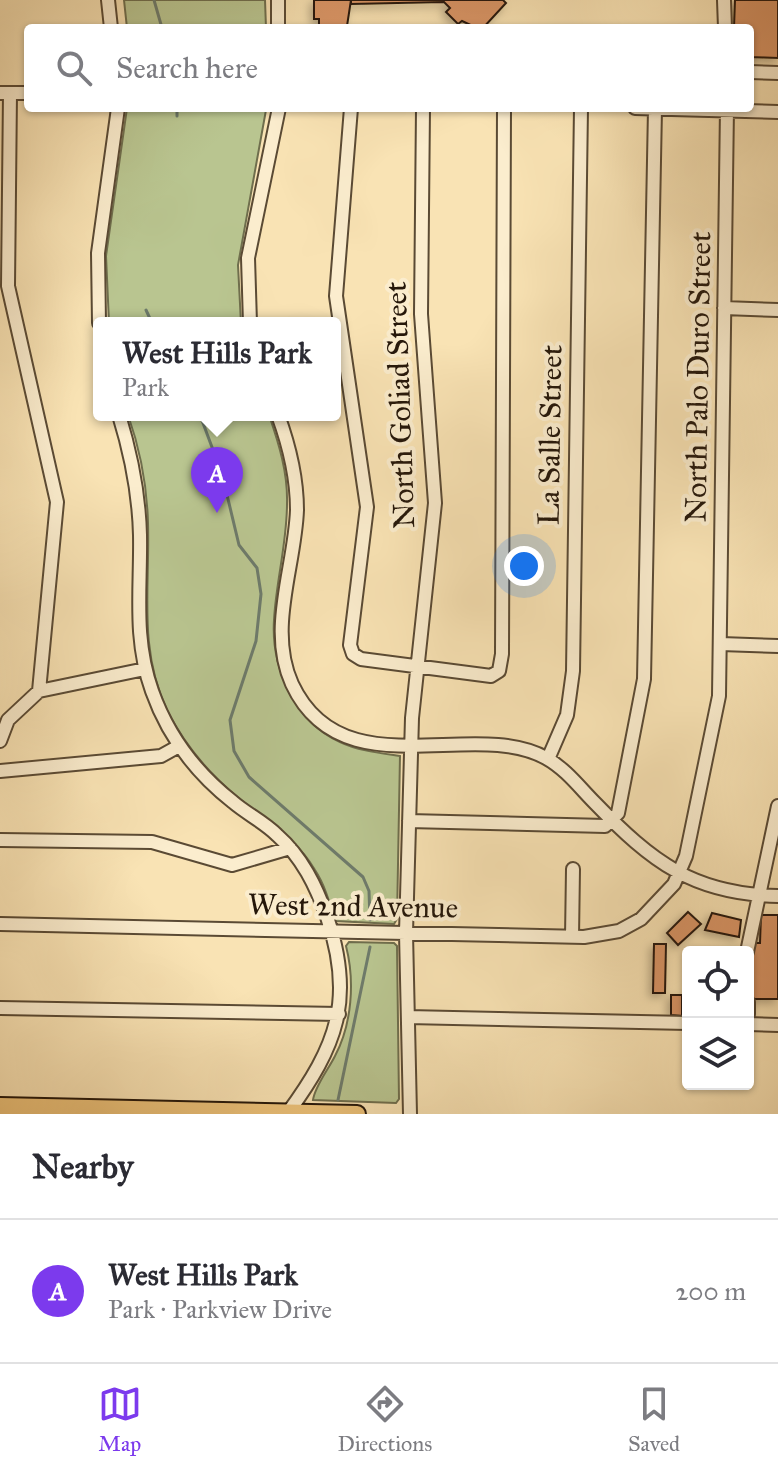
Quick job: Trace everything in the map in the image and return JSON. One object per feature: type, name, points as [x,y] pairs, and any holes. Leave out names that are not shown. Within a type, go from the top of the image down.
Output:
[{"type":"main road","points":[[0,1106],[357,1114]]},
{"type":"street","points":[[108,0],[111,24]]},
{"type":"street","points":[[278,0],[278,24]]},
{"type":"street","points":[[724,0],[725,24]]},
{"type":"street","points":[[754,72],[778,73]]},
{"type":"street","points":[[5,93],[8,286],[57,502],[39,691]]},
{"type":"street","points":[[754,111],[778,112]]},
{"type":"street","points":[[99,317],[99,238],[117,112]]},
{"type":"street","points":[[250,317],[248,258],[278,112]]},
{"type":"street","points":[[339,317],[336,296],[351,112]]},
{"type":"street","name":"North Goliad Street","points":[[410,1114],[406,933],[411,746],[435,503],[421,314],[423,112]]},
{"type":"street","points":[[341,330],[367,507],[350,645],[353,654],[361,659],[417,668],[491,676],[499,671],[504,520],[500,342],[504,112]]},
{"type":"street","name":"La Salle Street","points":[[548,759],[567,715],[573,671],[581,112]]},
{"type":"street","points":[[409,821],[605,826],[618,813],[644,679],[655,112]]},
{"type":"street","name":"North Palo Duro Street","points":[[679,874],[686,856],[717,708],[721,644],[727,112]]},
{"type":"street","points":[[724,308],[778,310]]},
{"type":"street","points":[[120,421],[139,516],[138,623],[145,669],[161,715],[179,746],[214,786],[290,848],[309,873],[332,932],[341,976],[339,1014],[324,1059],[288,1113]]},
{"type":"street","points":[[280,421],[290,452],[296,496],[281,644],[293,685],[319,720],[361,740],[411,746],[516,748],[548,759],[651,857],[679,874],[727,891],[778,896]]},
{"type":"street","points":[[721,644],[778,646]]},
{"type":"street","points":[[0,741],[8,720],[39,691],[145,669]]},
{"type":"street","points":[[0,771],[161,756],[179,746]]},
{"type":"street","points":[[748,946],[778,806]]},
{"type":"street","points":[[0,840],[152,842],[232,865],[290,848]]},
{"type":"street","points":[[572,937],[573,869]]},
{"type":"street","name":"West 2nd Avenue","points":[[0,924],[572,937],[607,934],[641,919],[668,894],[679,874]]},
{"type":"street","points":[[0,1008],[339,1014]]},
{"type":"street","points":[[408,1017],[682,1023]]},
{"type":"street","points":[[754,1024],[778,1025]]},
{"type":"green space","points":[[124,0],[265,0],[266,24],[127,24]]},
{"type":"green space","points":[[126,112],[266,112],[238,265],[241,317],[109,317],[106,256]]},
{"type":"green space","points":[[130,421],[271,421],[282,459],[287,492],[287,519],[274,620],[277,656],[289,692],[310,721],[324,733],[355,748],[400,756],[397,919],[394,924],[335,921],[322,882],[308,859],[208,769],[182,736],[167,710],[152,664],[149,641],[148,523],[139,455]]},
{"type":"green space","points":[[349,942],[394,943],[397,946],[399,1099],[396,1103],[313,1100],[345,1030],[351,988],[346,946]]},
{"type":"building","points":[[314,0],[351,0],[347,24],[319,24],[319,19],[314,19]]},
{"type":"building","points":[[351,0],[503,0],[506,3],[487,24],[462,21],[458,24],[446,12],[450,8],[444,2],[351,4]]},
{"type":"building","points":[[735,0],[778,0],[778,58],[754,57],[754,24],[734,24]]},
{"type":"building","points":[[688,912],[701,924],[678,945],[667,933]]},
{"type":"building","points":[[712,913],[741,920],[739,937],[705,930]]},
{"type":"building","points":[[761,915],[778,915],[778,999],[754,999],[753,946],[754,943],[760,943]]},
{"type":"building","points":[[654,944],[666,944],[665,993],[653,993]]},
{"type":"building","points":[[671,995],[682,995],[682,1016],[671,1015]]},
{"type":"waterway","points":[[154,0],[161,24]]},
{"type":"waterway","points":[[146,310],[149,317]]},
{"type":"waterway","points":[[202,421],[222,474],[239,545],[257,568],[261,594],[256,641],[230,720],[234,751],[249,777],[363,877],[369,891],[370,920]]},
{"type":"waterway","points":[[338,1100],[370,947]]},
{"type":"place","name":"West Hills Park","points":[[217,513]]}]
